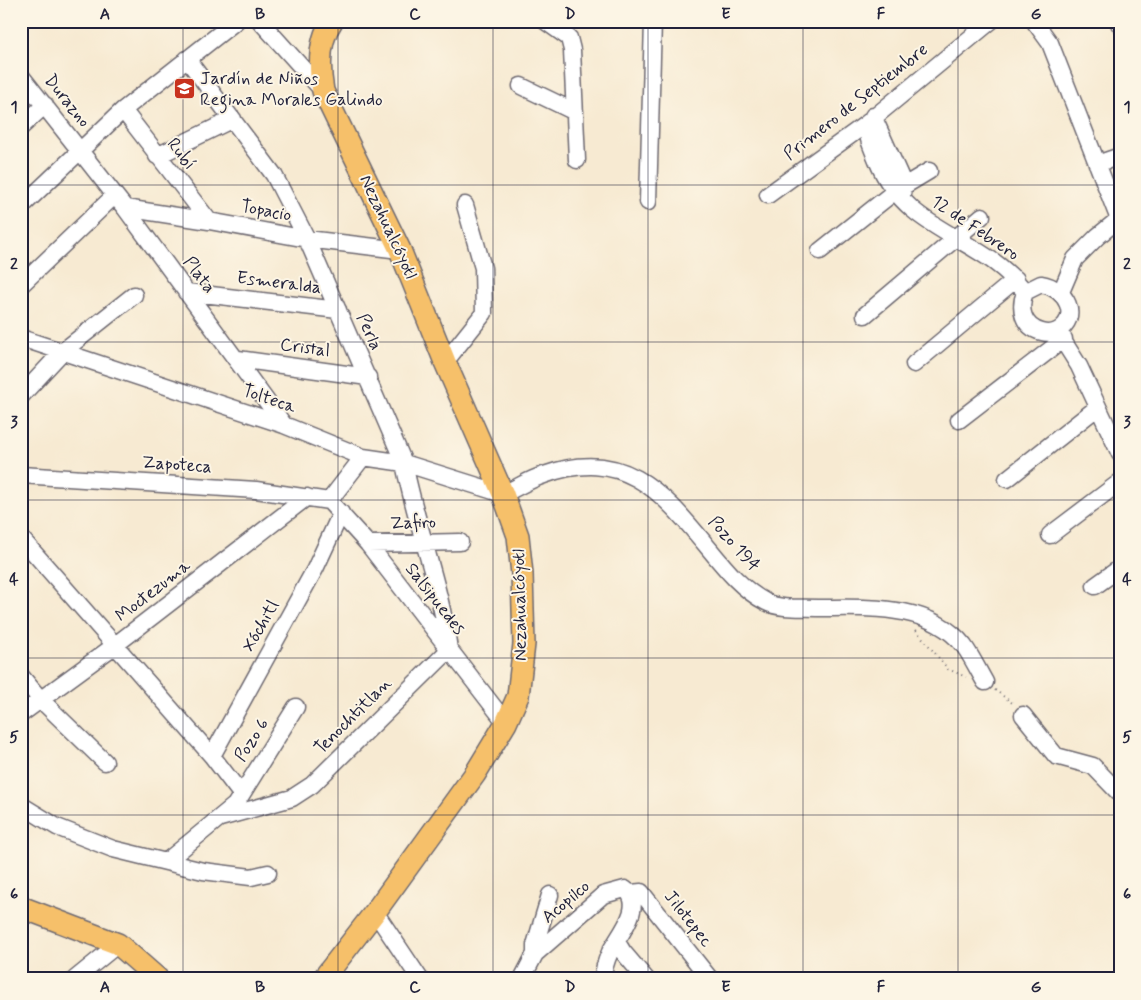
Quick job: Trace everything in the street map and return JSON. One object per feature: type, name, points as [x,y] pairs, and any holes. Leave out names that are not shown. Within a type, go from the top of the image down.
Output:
[{"type":"main road","points":[[323,91],[321,51],[327,28],[332,21]]},
{"type":"main road","name":"Nezahualcóyotl","points":[[323,91],[400,250],[503,494],[518,536],[522,574],[524,644],[518,696],[506,723],[475,774],[376,912],[323,979]]},
{"type":"main road","points":[[21,907],[118,944],[158,979]]},
{"type":"street","points":[[21,207],[123,110],[236,21]]},
{"type":"street","points":[[260,21],[323,91]]},
{"type":"street","points":[[546,21],[568,38],[570,44],[577,160]]},
{"type":"street","points":[[648,202],[653,21]]},
{"type":"street","name":"Primero de Septiembre","points":[[768,195],[870,120],[991,21]]},
{"type":"street","points":[[1034,21],[1050,43],[1119,221],[1098,236],[1076,259],[1061,292]]},
{"type":"street","points":[[1118,21],[1120,25]]},
{"type":"street","name":"Perla","points":[[188,59],[274,175],[307,239],[368,377],[404,463],[411,499],[445,615],[449,650]]},
{"type":"street","name":"Durazno","points":[[21,76],[81,151]]},
{"type":"street","points":[[521,86],[575,112]]},
{"type":"street","points":[[21,127],[45,104]]},
{"type":"street","name":"Rubí","points":[[123,110],[209,221]]},
{"type":"street","points":[[157,156],[232,119]]},
{"type":"street","name":"12 de Febrero","points":[[870,120],[900,192],[923,220],[996,262],[1020,285]]},
{"type":"street","name":"Plata","points":[[81,151],[238,359],[284,425]]},
{"type":"street","points":[[1097,164],[1120,156]]},
{"type":"street","points":[[820,251],[929,171]]},
{"type":"street","points":[[21,284],[114,196]]},
{"type":"street","points":[[446,362],[484,312],[482,268],[466,205]]},
{"type":"street","name":"Topacio","points":[[125,208],[307,239],[400,250]]},
{"type":"street","points":[[865,314],[982,216]]},
{"type":"street","points":[[914,364],[1020,285],[1041,284],[1052,286],[1061,292],[1067,301],[1069,312],[1060,335],[959,420]]},
{"type":"street","points":[[1020,285],[1022,313],[1027,323],[1035,330],[1060,335]]},
{"type":"street","name":"Esmeralda","points":[[186,292],[338,310]]},
{"type":"street","points":[[21,396],[62,352],[134,295]]},
{"type":"street","points":[[1060,335],[1079,366],[1120,454]]},
{"type":"street","name":"Tolteca","points":[[21,338],[284,425],[363,458],[404,463],[503,494]]},
{"type":"street","name":"Cristal","points":[[238,359],[368,377]]},
{"type":"street","points":[[1007,480],[1098,407]]},
{"type":"street","name":"Xóchitl","points":[[212,756],[315,569],[335,507],[363,458]]},
{"type":"street","name":"Pozo 194","points":[[503,494],[544,475],[572,467],[597,465],[627,472],[674,506],[734,578],[767,603],[790,607],[903,611],[934,622],[953,635],[964,646],[985,682]]},
{"type":"street","name":"Zapoteca","points":[[21,475],[256,490],[308,497],[335,507]]},
{"type":"street","points":[[1050,535],[1120,482]]},
{"type":"street","name":"Moctezuma","points":[[21,714],[114,646],[308,497]]},
{"type":"street","name":"Salsipuedes","points":[[335,507],[368,544],[506,723]]},
{"type":"street","points":[[21,538],[212,756],[241,794],[279,801]]},
{"type":"street","name":"Zafiro","points":[[368,544],[460,542]]},
{"type":"street","points":[[1095,586],[1120,568]]},
{"type":"street","name":"Tenochtitlan","points":[[220,818],[292,798],[312,785],[449,650]]},
{"type":"street","points":[[21,676],[41,700],[105,762]]},
{"type":"street","name":"Pozo 6","points":[[167,861],[234,805],[296,708]]},
{"type":"street","points":[[1023,715],[1056,756],[1094,766],[1120,794]]},
{"type":"street","points":[[21,805],[56,827],[113,849],[203,871],[251,877],[268,874]]},
{"type":"street","name":"Acopilco","points":[[522,979],[535,954],[603,895],[625,888],[631,893]]},
{"type":"street","name":"Jilotepec","points":[[631,893],[642,892],[710,979]]},
{"type":"street","points":[[603,979],[603,968],[630,915],[633,902],[631,893]]},
{"type":"street","points":[[535,954],[535,945],[550,894]]},
{"type":"street","points":[[376,912],[420,979]]},
{"type":"street","points":[[617,942],[622,952],[646,979]]},
{"type":"street","points":[[75,979],[118,944]]},
{"type":"path","points":[[903,611],[927,646],[948,669],[958,675],[985,682],[1009,700],[1023,715]]},
{"type":"place","name":"Jardín de Niños Regina Morales Galindo","points":[[184,89]]}]
